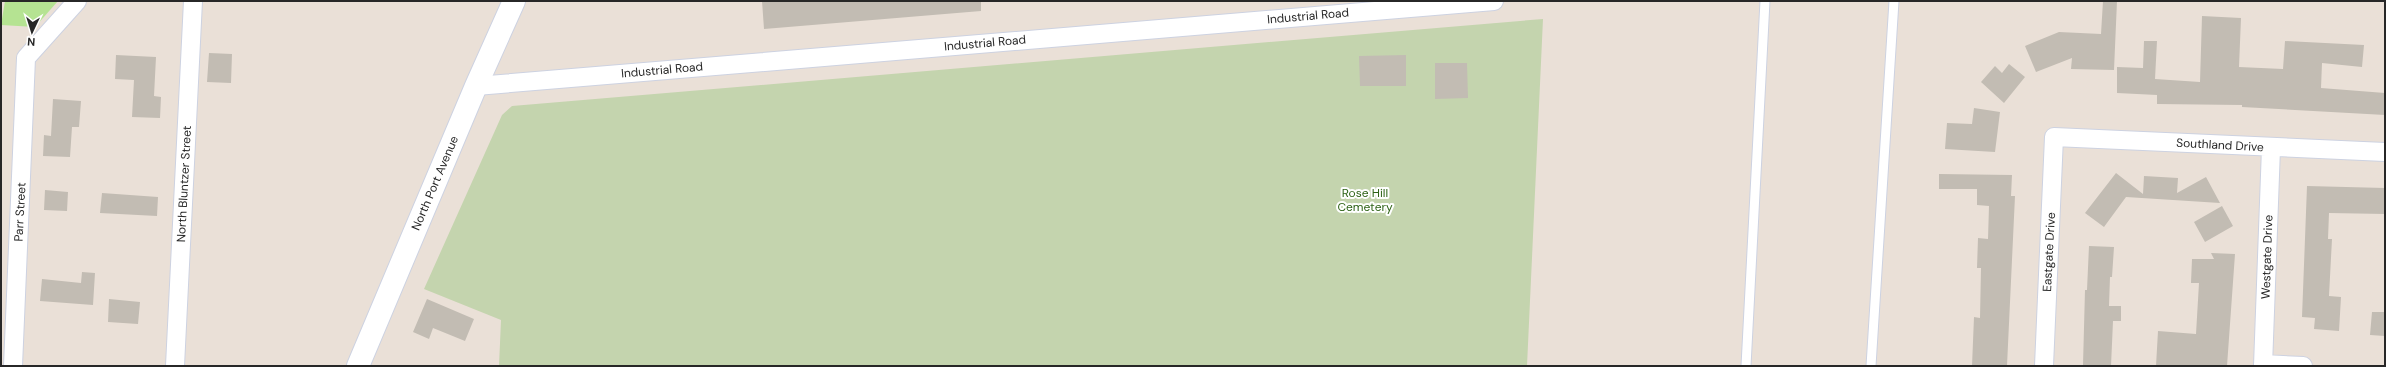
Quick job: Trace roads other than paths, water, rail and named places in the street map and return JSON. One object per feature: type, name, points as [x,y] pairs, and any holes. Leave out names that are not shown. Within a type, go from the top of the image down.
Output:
[{"type":"main road","name":"North Port Avenue","points":[[358,366],[476,86],[514,1]]},
{"type":"street","name":"Parr Street","points":[[13,366],[26,58],[76,1]]},
{"type":"street","name":"North Bluntzer Street","points":[[175,366],[193,1]]},
{"type":"street","name":"Industrial Road","points":[[476,86],[1494,1]]},
{"type":"street","name":"Southland Drive","points":[[2054,138],[2385,152]]},
{"type":"street","name":"Eastgate Drive","points":[[2044,366],[2054,138]]},
{"type":"street","name":"Westgate Drive","points":[[2263,365],[2271,148]]},
{"type":"street","points":[[2263,365],[2303,366]]},
{"type":"lane","points":[[1746,366],[1765,1]]},
{"type":"lane","points":[[1871,366],[1894,1]]},
{"type":"park label","name":"Rose Hill Cemetery","points":[[1365,200]]}]
